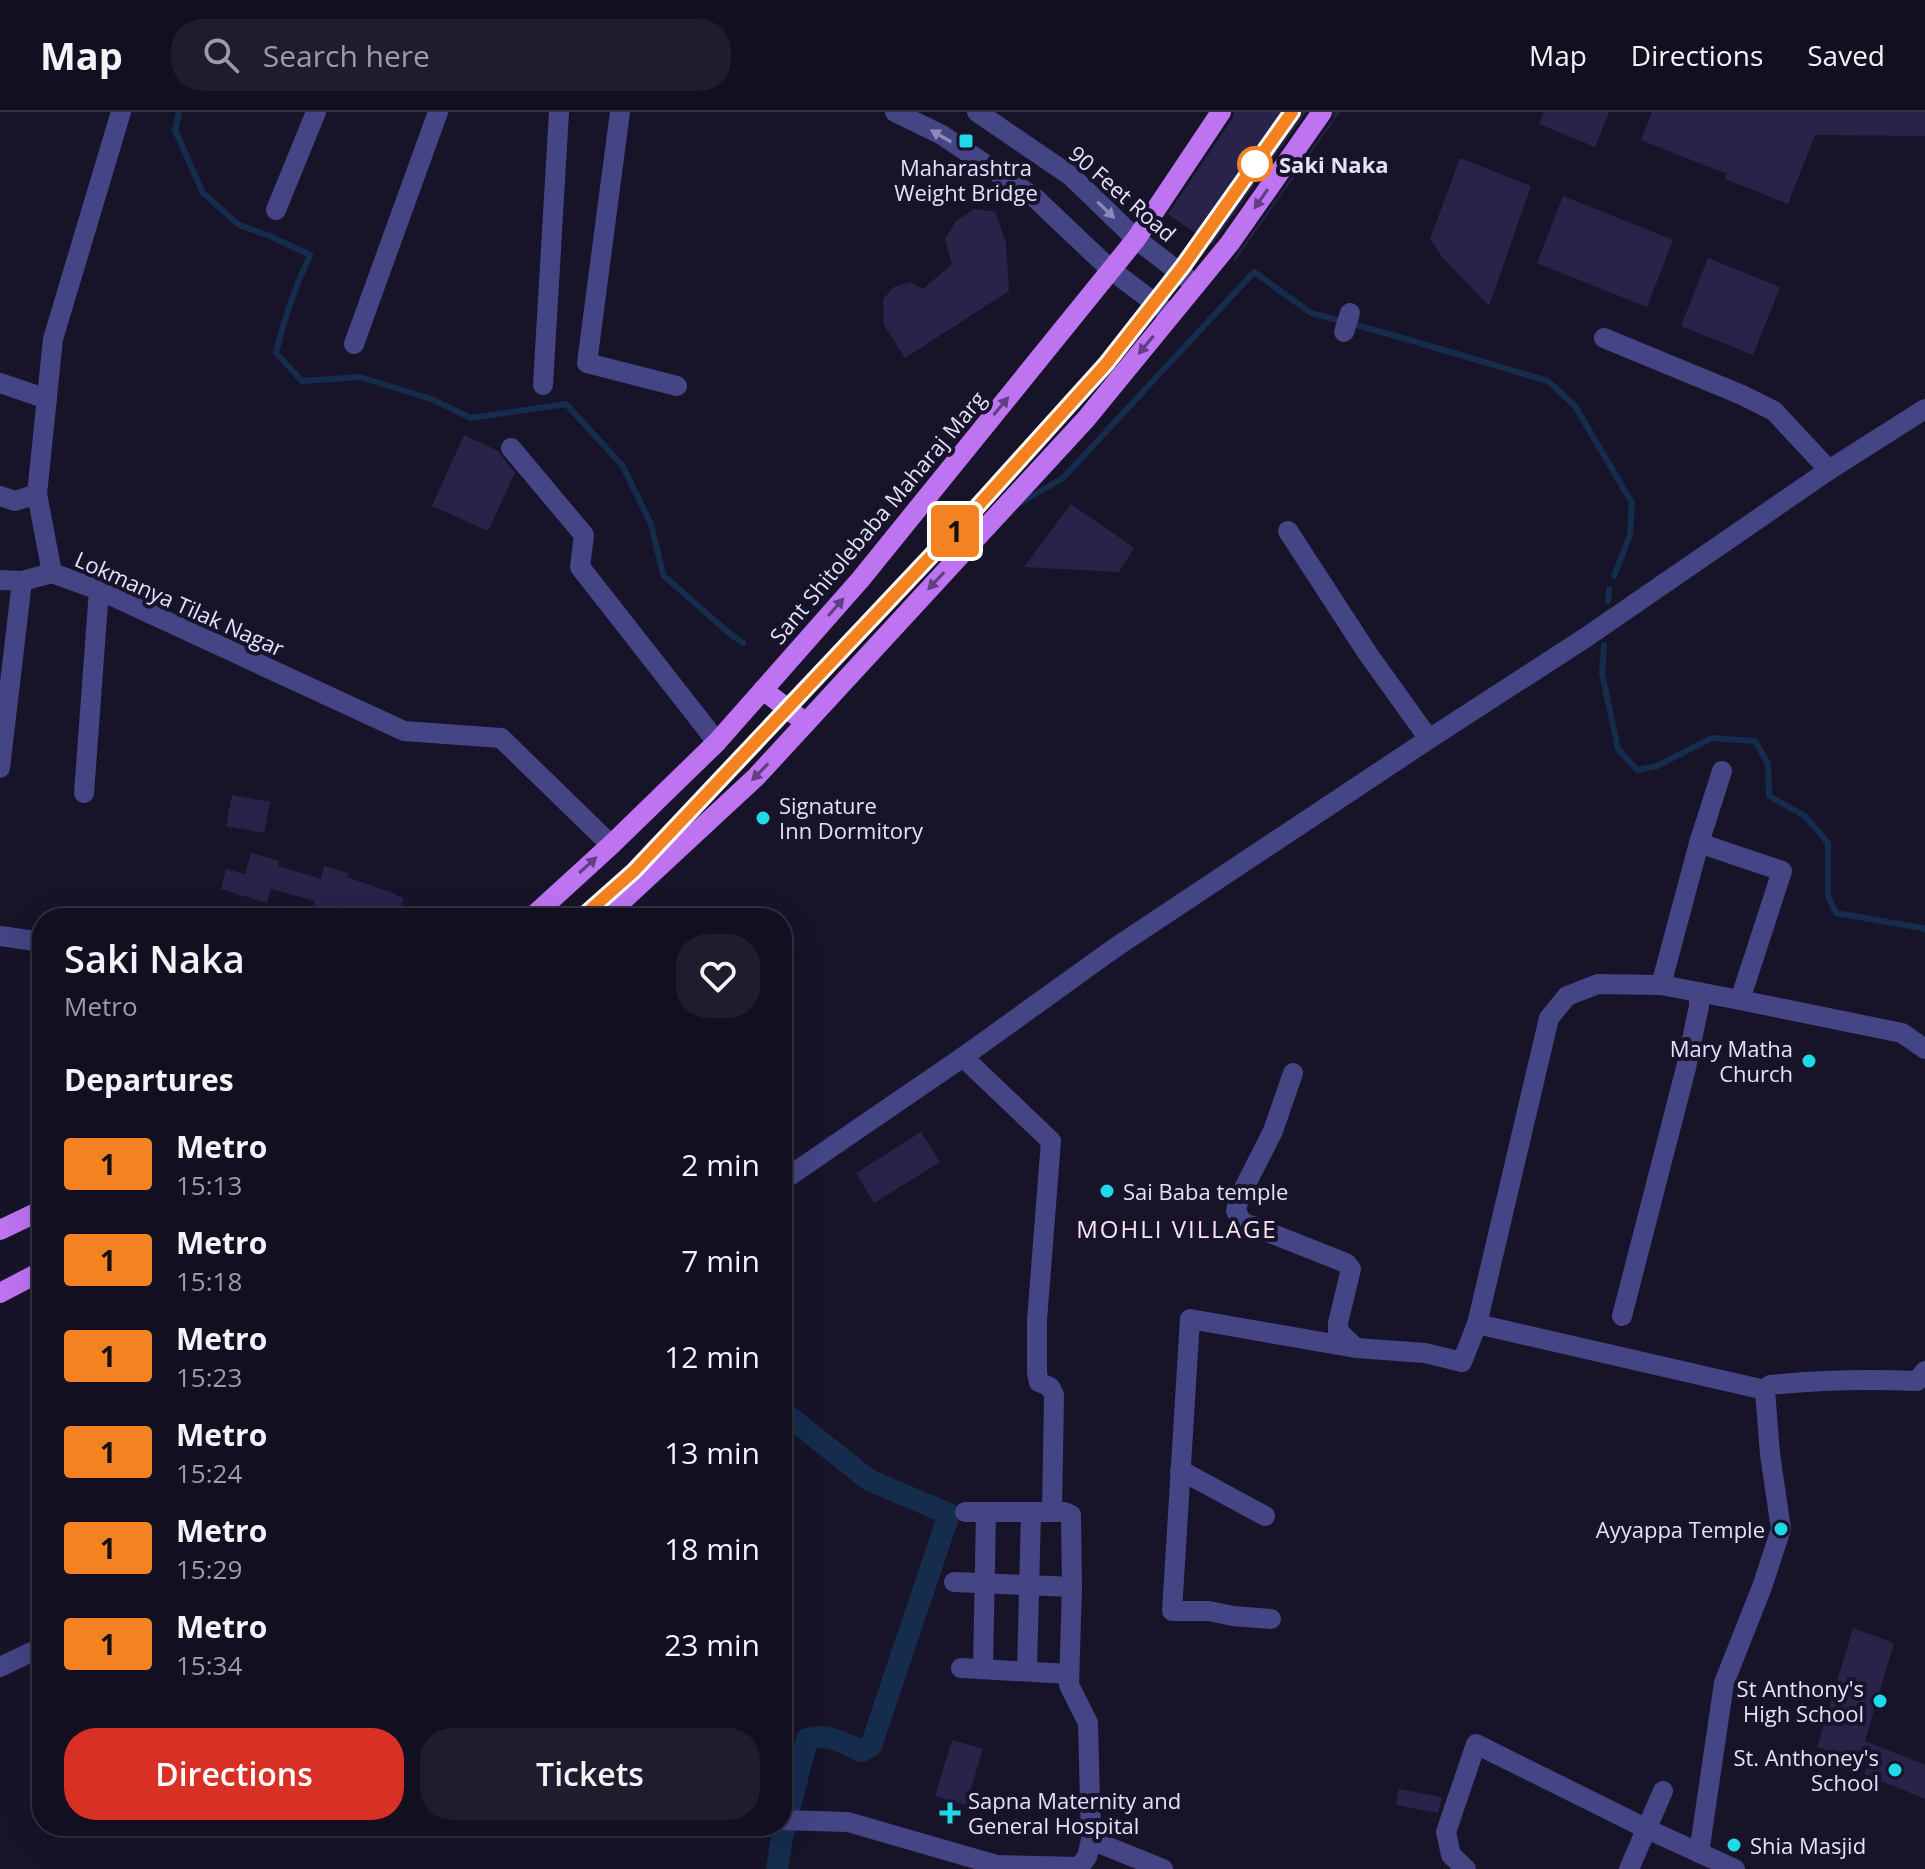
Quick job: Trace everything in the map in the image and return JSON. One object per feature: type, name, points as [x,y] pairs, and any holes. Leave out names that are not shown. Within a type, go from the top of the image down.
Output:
[{"type":"main road","name":"Sant Shitolebaba Maharaj Marg","points":[[542,908],[717,742],[860,580],[1136,239],[1221,112]]},
{"type":"main road","points":[[615,908],[756,777],[1086,419],[1230,243],[1322,112]]},
{"type":"main road","points":[[763,690],[806,723]]},
{"type":"main road","points":[[0,1230],[32,1215]]},
{"type":"main road","points":[[0,1293],[32,1276]]},
{"type":"street","name":"Lokmanya Tilak Nagar","points":[[121,112],[53,339],[37,494],[52,573],[99,590],[404,731],[501,738],[611,845]]},
{"type":"street","points":[[276,210],[316,112]]},
{"type":"street","points":[[354,344],[438,112]]},
{"type":"street","points":[[543,385],[559,112]]},
{"type":"street","points":[[620,112],[587,363],[677,386]]},
{"type":"street","points":[[895,112],[942,135],[1035,198],[1111,270],[1171,315]]},
{"type":"street","name":"90 Feet Road","points":[[977,112],[1071,176],[1136,239],[1196,285]]},
{"type":"street","points":[[1604,338],[1774,411],[1829,470]]},
{"type":"street","points":[[0,383],[47,399]]},
{"type":"street","points":[[792,1174],[1116,947],[1585,638],[1829,470],[1925,409]]},
{"type":"street","points":[[511,448],[584,535],[580,567],[717,742]]},
{"type":"street","points":[[0,496],[15,501],[37,494]]},
{"type":"street","points":[[1288,531],[1368,654],[1429,739]]},
{"type":"street","points":[[0,580],[22,581],[52,573]]},
{"type":"street","points":[[0,768],[22,581]]},
{"type":"street","points":[[84,793],[99,590]]},
{"type":"street","points":[[1661,985],[1722,771]]},
{"type":"street","points":[[1699,843],[1782,871],[1740,1000]]},
{"type":"street","points":[[0,936],[32,941]]},
{"type":"street","points":[[1271,1619],[1209,1611],[1172,1611],[1190,1319],[1356,1348],[1425,1353],[1462,1362],[1477,1324],[1549,1018],[1567,996],[1598,984],[1661,985],[1740,1000],[1902,1033],[1925,1049]]},
{"type":"street","points":[[1622,1316],[1686,1068],[1699,992]]},
{"type":"street","points":[[963,1057],[1051,1141],[1037,1320],[1037,1373],[1039,1382],[1050,1387],[1054,1395],[1042,1512],[1029,1585],[1027,1671]]},
{"type":"street","points":[[1293,1073],[1273,1131],[1239,1198],[1236,1211],[1242,1222],[1346,1263],[1351,1269],[1338,1331],[1356,1348]]},
{"type":"street","points":[[1477,1324],[1765,1390]]},
{"type":"street","points":[[1699,1853],[1724,1683],[1781,1529],[1765,1390],[1770,1385],[1802,1381],[1917,1381],[1925,1371]]},
{"type":"street","points":[[1180,1470],[1265,1516]]},
{"type":"street","points":[[792,1820],[848,1822],[997,1867],[1079,1867],[1087,1857],[1091,1840],[1088,1723],[1069,1685],[1071,1515],[1064,1512],[965,1512]]},
{"type":"street","points":[[983,1669],[986,1512]]},
{"type":"street","points":[[954,1582],[1072,1587]]},
{"type":"street","points":[[0,1667],[32,1652]]},
{"type":"street","points":[[961,1668],[1069,1674]]},
{"type":"street","points":[[1466,1869],[1451,1855],[1446,1832],[1476,1744],[1735,1869]]},
{"type":"street","points":[[1629,1869],[1663,1791]]},
{"type":"street","points":[[1091,1840],[1163,1869]]},
{"type":"building","points":[[1234,112],[1306,112],[1212,245],[1168,214]]},
{"type":"building","points":[[1335,112],[1340,112],[1233,260],[1333,119]]},
{"type":"building","points":[[1544,112],[1609,112],[1595,147],[1539,124]]},
{"type":"building","points":[[1652,112],[1925,112],[1925,136],[1815,135],[1788,204],[1725,179],[1727,174],[1641,140]]},
{"type":"building","points":[[1460,158],[1531,186],[1489,306],[1443,258],[1430,239]]},
{"type":"building","points":[[1563,196],[1673,240],[1647,307],[1537,263]]},
{"type":"building","points":[[975,209],[995,212],[1006,243],[1009,291],[905,358],[884,325],[883,299],[894,287],[910,282],[923,289],[952,264],[945,239],[956,221]]},
{"type":"building","points":[[1708,258],[1780,287],[1753,355],[1681,326]]},
{"type":"building","points":[[464,435],[498,451],[515,473],[488,531],[432,506]]},
{"type":"building","points":[[1071,504],[1134,548],[1119,572],[1024,567]]},
{"type":"building","points":[[232,795],[270,802],[264,833],[226,826]]},
{"type":"building","points":[[251,853],[279,861],[278,866],[321,879],[324,866],[348,873],[347,877],[404,898],[400,908],[347,908],[339,905],[338,908],[313,908],[315,901],[271,889],[267,903],[221,889],[226,869],[245,874]]},
{"type":"building","points":[[921,1132],[940,1162],[874,1203],[856,1173]]},
{"type":"building","points":[[1853,1628],[1894,1643],[1865,1741],[1925,1765],[1925,1799],[1864,1774],[1868,1763],[1817,1747]]},
{"type":"building","points":[[952,1740],[983,1749],[966,1805],[935,1796]]},
{"type":"building","points":[[1399,1789],[1442,1797],[1438,1813],[1396,1805]]},
{"type":"waterway","points":[[179,112],[175,130],[203,193],[239,225],[310,255],[290,303],[276,353],[302,381],[360,377],[431,399],[471,418],[566,404],[622,465],[651,524],[663,575],[743,643]]},
{"type":"waterway","points":[[1020,503],[1063,478],[1254,272],[1311,313],[1548,381],[1575,406],[1632,503],[1630,535],[1614,576]]},
{"type":"waterway","points":[[1608,601],[1609,589]]},
{"type":"waterway","points":[[1604,645],[1602,673],[1618,749],[1637,770],[1657,766],[1712,738],[1755,741],[1768,764],[1769,796],[1805,816],[1828,843],[1828,896],[1836,913],[1925,930]]},
{"type":"waterway","points":[[792,1419],[869,1480],[949,1514],[871,1746],[862,1751],[828,1738],[807,1739],[792,1798]]},
{"type":"waterway","points":[[777,1869],[783,1836]]},
{"type":"metro line","name":"1","points":[[592,908],[634,871],[977,507],[1106,364],[1183,266],[1292,112]]},
{"type":"place","name":"Maharashtra Weight Bridge","points":[[966,141]]},
{"type":"place","name":"Saki Naka","points":[[1255,164]]},
{"type":"place","name":"Signature Inn Dormitory","points":[[763,818]]},
{"type":"place","name":"Mary Matha Church","points":[[1809,1061]]},
{"type":"place","name":"Sai Baba temple","points":[[1107,1191]]},
{"type":"place","name":"Ayyappa Temple","points":[[1781,1529]]},
{"type":"place","name":"St Anthony's High School","points":[[1880,1701]]},
{"type":"place","name":"St. Anthoney's School","points":[[1895,1770]]},
{"type":"place","name":"Sapna Maternity and General Hospital","points":[[950,1813]]},
{"type":"place","name":"Shia Masjid","points":[[1734,1845]]},
{"type":"district","name":"MOHLI VILLAGE","points":[[1177,1228]]}]
